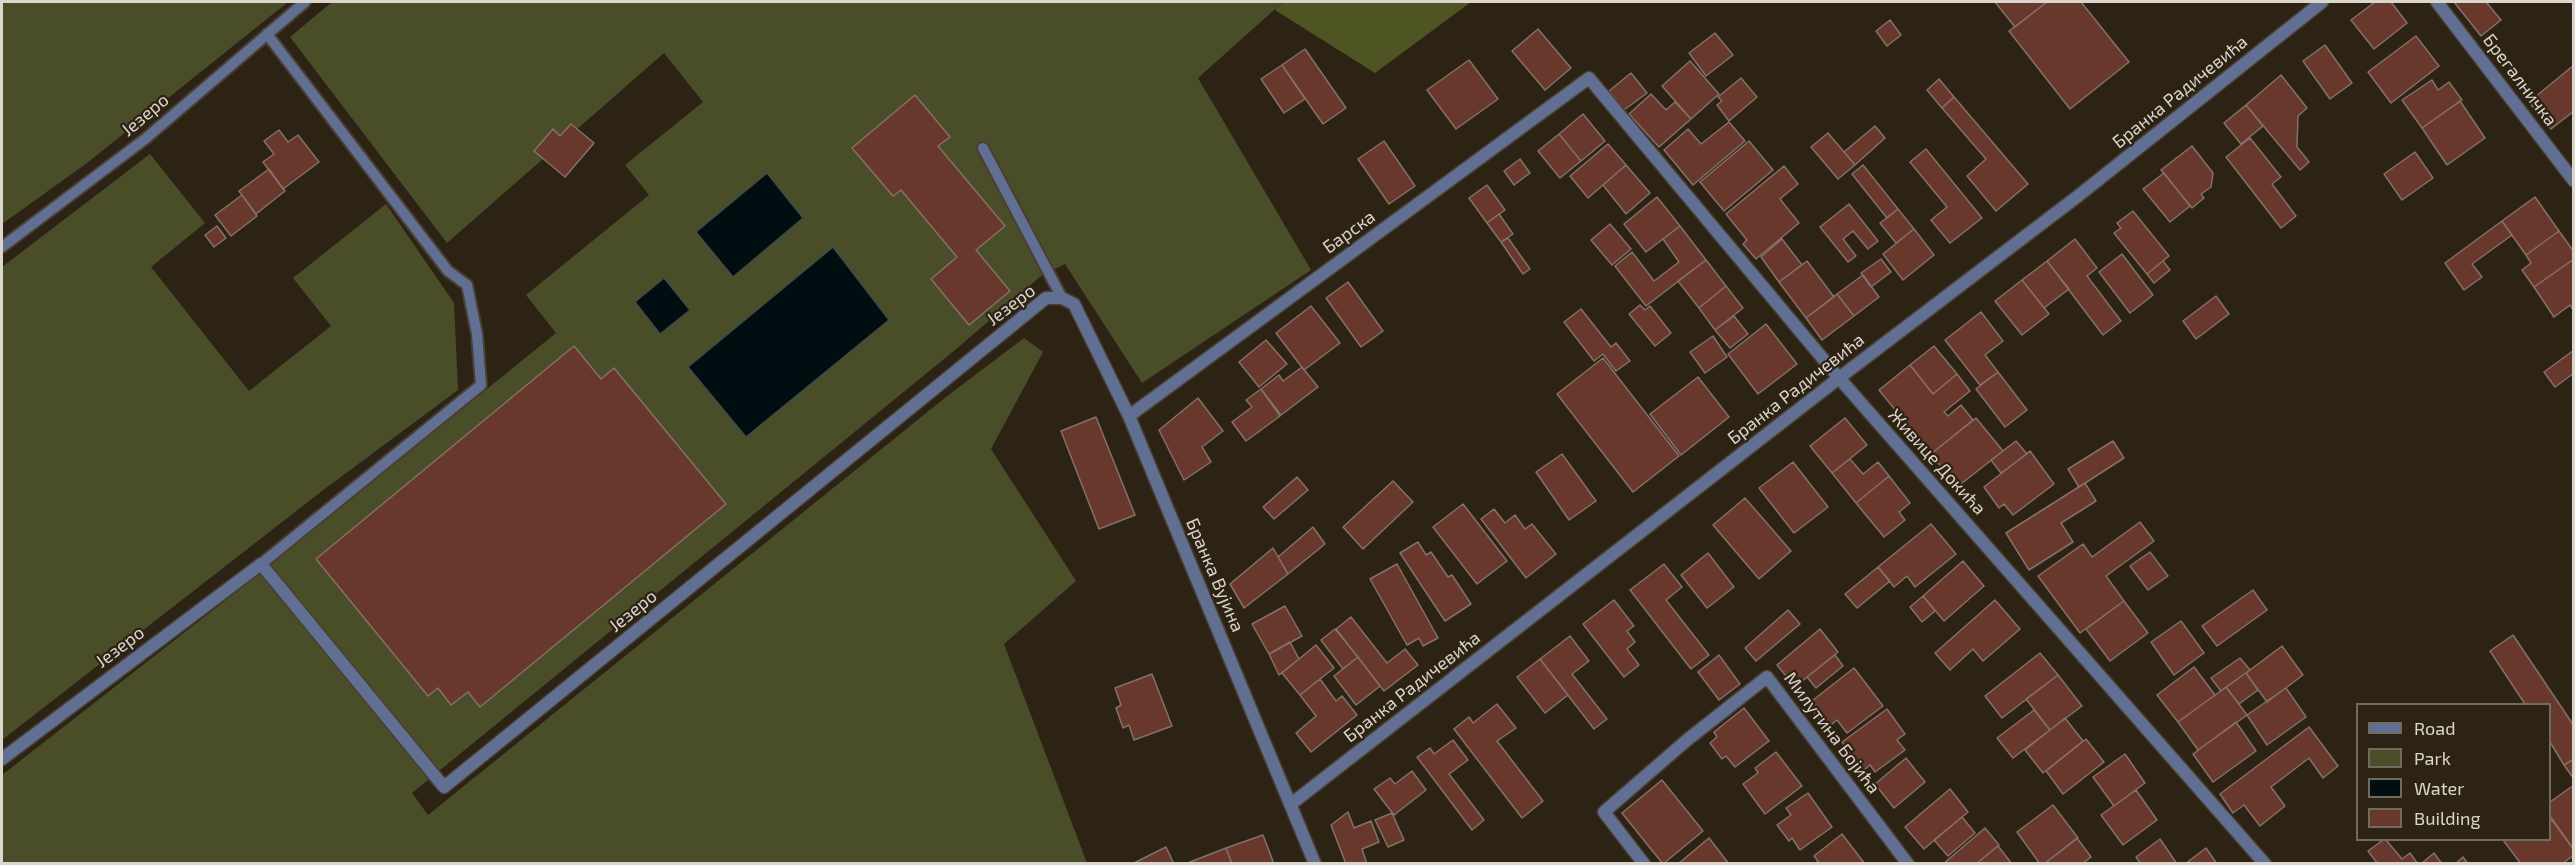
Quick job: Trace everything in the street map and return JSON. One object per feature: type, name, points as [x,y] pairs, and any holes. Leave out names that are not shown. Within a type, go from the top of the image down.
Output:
[{"type":"street","name":"Бранка Радичевића","points":[[1291,804],[1839,378],[2078,196],[2322,2]]},
{"type":"street","name":"Брегалничка","points":[[2437,2],[2574,181]]},
{"type":"street","name":"Живице Докића","points":[[1589,78],[1839,378],[2265,864]]},
{"type":"street","name":"Барска","points":[[1129,416],[1589,78]]},
{"type":"street","name":"Језеро","points":[[2,759],[261,564],[444,788],[1046,298],[1062,298],[1074,304]]},
{"type":"street","name":"Бранка Вујина","points":[[1074,304],[1129,416],[1315,864]]},
{"type":"street","name":"Милутина Бојића","points":[[1644,864],[1604,812],[1687,740],[1767,677],[1908,864]]},
{"type":"lane","name":"Језеро","points":[[2,247],[146,139],[305,2]]},
{"type":"lane","name":"Језеро","points":[[261,564],[481,385],[477,334],[466,285],[448,270],[267,34]]},
{"type":"lane","points":[[983,148],[1062,298]]},
{"type":"green space","points":[[2,2],[288,2],[87,163],[2,224]]},
{"type":"green space","points":[[332,2],[1283,2],[1198,78],[1311,270],[1142,383],[1065,264],[1041,276],[955,350],[412,793],[428,815],[946,397],[1024,338],[1043,352],[991,449],[1076,581],[1004,644],[1087,863],[2,864],[2,775],[240,589],[556,333],[526,295],[649,195],[625,165],[703,102],[664,53],[447,243],[290,37]]},
{"type":"green space","points":[[1283,2],[1471,2],[1375,73],[1275,10]]},
{"type":"green space","points":[[150,154],[205,223],[151,267],[249,391],[331,326],[293,278],[386,204],[454,303],[458,390],[322,491],[2,740],[2,267]]},
{"type":"water","points":[[767,173],[803,218],[733,277],[696,232]]},
{"type":"water","points":[[833,247],[889,320],[746,437],[688,367]]},
{"type":"water","points":[[664,278],[690,310],[660,334],[635,302]]},
{"type":"building","points":[[1995,2],[2047,2],[2015,27]]},
{"type":"building","points":[[2047,2],[2081,2],[2129,62],[2070,109],[2009,31]]},
{"type":"building","points":[[2375,2],[2391,2],[2407,23],[2374,49],[2351,20]]},
{"type":"building","points":[[2454,2],[2486,2],[2501,20],[2481,36]]},
{"type":"building","points":[[1890,20],[1901,35],[1887,46],[1876,31]]},
{"type":"building","points":[[1538,29],[1571,68],[1545,90],[1512,51]]},
{"type":"building","points":[[1715,33],[1733,55],[1706,76],[1689,53]]},
{"type":"building","points":[[2416,36],[2439,66],[2391,103],[2368,72]]},
{"type":"building","points":[[2325,45],[2352,83],[2330,99],[2303,61]]},
{"type":"building","points":[[1305,49],[1346,108],[1323,124],[1282,65]]},
{"type":"building","points":[[1469,60],[1498,99],[1456,129],[1427,90]]},
{"type":"building","points":[[1690,61],[1719,94],[1691,119],[1662,86]]},
{"type":"building","points":[[1282,65],[1305,99],[1284,113],[1261,79]]},
{"type":"building","points":[[2574,65],[2574,111],[2551,129],[2529,102]]},
{"type":"building","points":[[1631,73],[1647,93],[1624,110],[1609,91]]},
{"type":"building","points":[[2281,75],[2307,108],[2298,116],[2297,147],[2309,162],[2300,170],[2246,105]]},
{"type":"building","points":[[1741,78],[1757,97],[1729,121],[1717,105],[1722,101],[1718,97]]},
{"type":"building","points":[[1939,79],[1954,97],[1942,108],[1927,90]]},
{"type":"building","points":[[2432,80],[2438,90],[2449,82],[2462,100],[2422,128],[2402,100]]},
{"type":"building","points":[[1651,94],[1666,110],[1675,102],[1691,119],[1659,147],[1629,114]]},
{"type":"building","points":[[915,95],[950,137],[938,146],[1005,226],[976,250],[1010,291],[969,325],[931,279],[957,257],[901,190],[893,196],[852,148]]},
{"type":"building","points":[[1954,97],[2028,184],[1996,211],[1967,176],[1986,159],[1942,108]]},
{"type":"building","points":[[2460,101],[2485,138],[2447,165],[2422,128]]},
{"type":"building","points":[[2246,105],[2263,126],[2241,144],[2224,123]]},
{"type":"building","points":[[1583,114],[1605,141],[1581,161],[1559,134]]},
{"type":"building","points":[[1729,122],[1745,141],[1693,185],[1664,150],[1688,129],[1701,144]]},
{"type":"building","points":[[571,124],[594,143],[565,177],[534,151],[553,129],[560,136]]},
{"type":"building","points":[[1875,126],[1885,138],[1855,165],[1844,152]]},
{"type":"building","points":[[279,130],[288,142],[298,135],[319,162],[283,189],[263,162],[274,154],[264,141]]},
{"type":"building","points":[[1828,133],[1855,165],[1838,179],[1811,147]]},
{"type":"building","points":[[1559,134],[1581,161],[1560,178],[1538,151]]},
{"type":"building","points":[[2250,138],[2281,177],[2272,184],[2296,216],[2281,228],[2226,157]]},
{"type":"building","points":[[1384,141],[1415,186],[1389,204],[1358,159]]},
{"type":"building","points":[[1749,141],[1773,170],[1724,211],[1700,182]]},
{"type":"building","points":[[1608,144],[1626,165],[1588,198],[1570,176]]},
{"type":"building","points":[[2192,146],[2213,173],[2211,187],[2201,194],[2204,198],[2192,208],[2161,170]]},
{"type":"building","points":[[1926,149],[1982,218],[1950,243],[1931,220],[1947,207],[1910,162]]},
{"type":"building","points":[[2415,152],[2433,178],[2402,200],[2384,174]]},
{"type":"building","points":[[1520,159],[1530,173],[1514,185],[1504,171]]},
{"type":"building","points":[[1626,165],[1650,193],[1626,214],[1603,185]]},
{"type":"building","points":[[1863,165],[1898,209],[1887,218],[1852,174]]},
{"type":"building","points":[[1784,166],[1798,184],[1780,199],[1799,223],[1756,259],[1743,244],[1747,240],[1726,214]]},
{"type":"building","points":[[269,169],[285,191],[256,214],[239,191]]},
{"type":"building","points":[[2164,173],[2190,206],[2170,222],[2143,189]]},
{"type":"building","points":[[1487,185],[1505,210],[1487,223],[1469,198]]},
{"type":"building","points":[[242,195],[257,216],[231,236],[215,215]]},
{"type":"building","points":[[1657,197],[1680,226],[1646,252],[1624,224]]},
{"type":"building","points":[[2535,197],[2559,231],[2526,255],[2502,221]]},
{"type":"building","points":[[1849,204],[1878,241],[1868,249],[1853,231],[1843,239],[1856,256],[1848,262],[1820,227]]},
{"type":"building","points":[[1898,209],[1914,229],[1896,243],[1880,223]]},
{"type":"building","points":[[2133,211],[2169,256],[2147,274],[2114,233],[2121,228],[2117,223]]},
{"type":"building","points":[[1499,214],[1513,234],[1501,242],[1487,223]]},
{"type":"building","points":[[2502,221],[2512,235],[2472,264],[2482,277],[2464,290],[2445,263]]},
{"type":"building","points":[[1610,224],[1631,249],[1612,265],[1591,240]]},
{"type":"building","points":[[217,226],[226,238],[214,247],[205,235]]},
{"type":"building","points":[[1680,226],[1706,260],[1646,306],[1615,266],[1632,252],[1654,281],[1679,262],[1663,239]]},
{"type":"building","points":[[1914,229],[1934,255],[1903,280],[1883,254]]},
{"type":"building","points":[[2559,231],[2574,252],[2574,259],[2534,287],[2522,270],[2531,263],[2526,255]]},
{"type":"building","points":[[1508,238],[1530,269],[1523,274],[1501,242]]},
{"type":"building","points":[[1782,239],[1802,265],[1779,282],[1761,257]]},
{"type":"building","points":[[2075,239],[2097,268],[2087,276],[2121,321],[2103,335],[2047,261]]},
{"type":"building","points":[[2122,254],[2153,295],[2130,313],[2099,272]]},
{"type":"building","points":[[1881,259],[1891,272],[1871,287],[1861,273]]},
{"type":"building","points":[[2574,259],[2574,311],[2570,305],[2554,317],[2534,287]]},
{"type":"building","points":[[1706,260],[1726,286],[1699,308],[1678,281]]},
{"type":"building","points":[[1807,261],[1834,297],[1806,318],[1779,282]]},
{"type":"building","points":[[2047,261],[2069,289],[2044,308],[2022,280]]},
{"type":"building","points":[[2163,261],[2170,270],[2154,283],[2147,274]]},
{"type":"building","points":[[1863,275],[1879,297],[1854,316],[1837,294]]},
{"type":"building","points":[[2022,280],[2049,314],[2022,335],[1995,301]]},
{"type":"building","points":[[1348,282],[1383,331],[1361,347],[1326,298]]},
{"type":"building","points":[[1726,286],[1743,308],[1715,330],[1699,308]]},
{"type":"building","points":[[1837,294],[1854,316],[1822,340],[1806,318]]},
{"type":"building","points":[[2216,296],[2229,314],[2196,339],[2183,321]]},
{"type":"building","points":[[1640,305],[1645,310],[1650,306],[1671,333],[1655,346],[1629,314]]},
{"type":"building","points":[[1311,306],[1340,343],[1304,370],[1276,333]]},
{"type":"building","points":[[1581,309],[1611,347],[1616,343],[1630,361],[1616,371],[1603,354],[1594,361],[1564,322]]},
{"type":"building","points":[[1981,312],[2003,341],[1985,355],[1998,372],[1980,385],[1945,340]]},
{"type":"building","points":[[1734,316],[1748,334],[1730,348],[1715,330]]},
{"type":"building","points":[[1766,324],[1797,364],[1758,394],[1728,354]]},
{"type":"building","points":[[1713,336],[1727,357],[1705,373],[1690,352]]},
{"type":"building","points":[[1266,340],[1287,364],[1259,387],[1239,362]]},
{"type":"building","points":[[574,346],[601,379],[614,368],[726,504],[480,707],[468,692],[451,705],[438,688],[428,696],[316,559]]},
{"type":"building","points":[[1934,346],[1957,374],[1933,394],[1910,365]]},
{"type":"building","points":[[2574,350],[2574,373],[2555,387],[2544,372]]},
{"type":"building","points":[[1603,358],[1679,456],[1633,492],[1557,394]]},
{"type":"building","points":[[1910,365],[1933,394],[1957,374],[1970,391],[1944,412],[1948,416],[1961,405],[1973,420],[1931,454],[1879,390]]},
{"type":"building","points":[[1302,367],[1318,387],[1281,415],[1261,389],[1279,375],[1283,381]]},
{"type":"building","points":[[1998,372],[2027,410],[2005,427],[1976,389]]},
{"type":"building","points":[[1698,377],[1729,417],[1681,455],[1650,414]]},
{"type":"building","points":[[1261,389],[1280,416],[1246,441],[1232,422],[1252,407],[1246,400]]},
{"type":"building","points":[[1198,398],[1223,431],[1202,447],[1211,462],[1184,480],[1159,430]]},
{"type":"building","points":[[1096,417],[1135,515],[1099,529],[1061,431]]},
{"type":"building","points":[[1845,418],[1867,445],[1832,473],[1810,446]]},
{"type":"building","points":[[1976,418],[2003,451],[1957,487],[1931,454]]},
{"type":"building","points":[[2016,441],[2027,454],[2001,473],[1991,460]]},
{"type":"building","points":[[2113,441],[2124,458],[2079,487],[2068,469]]},
{"type":"building","points":[[2030,451],[2054,484],[2013,515],[2004,504],[1999,508],[1984,487]]},
{"type":"building","points":[[1562,454],[1596,501],[1569,520],[1536,472]]},
{"type":"building","points":[[1850,459],[1863,474],[1878,462],[1889,476],[1856,503],[1832,473]]},
{"type":"building","points":[[1793,462],[1828,507],[1794,533],[1759,488]]},
{"type":"building","points":[[1889,476],[1910,503],[1899,512],[1905,520],[1884,537],[1856,503]]},
{"type":"building","points":[[1297,477],[1308,490],[1274,519],[1263,507]]},
{"type":"building","points":[[1393,481],[1413,502],[1363,549],[1343,527]]},
{"type":"building","points":[[2085,483],[2096,501],[2061,523],[2073,542],[2029,570],[2006,533]]},
{"type":"building","points":[[1745,498],[1791,551],[1759,579],[1713,525]]},
{"type":"building","points":[[1463,504],[1507,561],[1477,584],[1433,527]]},
{"type":"building","points":[[1494,509],[1505,523],[1515,515],[1525,529],[1532,524],[1556,554],[1526,578],[1481,519]]},
{"type":"building","points":[[2140,522],[2154,541],[2106,576],[2124,601],[2080,633],[2038,576],[2083,544],[2092,557]]},
{"type":"building","points":[[1931,524],[1956,554],[1915,587],[1907,576],[1894,587],[1878,567]]},
{"type":"building","points":[[1313,527],[1325,544],[1288,574],[1278,557]]},
{"type":"building","points":[[1418,542],[1426,555],[1431,552],[1448,577],[1452,575],[1471,604],[1445,621],[1400,553]]},
{"type":"building","points":[[1273,548],[1288,574],[1244,608],[1230,584]]},
{"type":"building","points":[[2150,552],[2168,576],[2148,590],[2130,566]]},
{"type":"building","points":[[1708,553],[1734,587],[1707,608],[1681,575]]},
{"type":"building","points":[[1963,561],[1984,586],[1944,621],[1923,596]]},
{"type":"building","points":[[1397,564],[1438,638],[1423,646],[1419,638],[1407,645],[1370,579]]},
{"type":"building","points":[[1664,564],[1682,587],[1666,600],[1709,655],[1691,669],[1630,590]]},
{"type":"building","points":[[1878,567],[1890,581],[1857,608],[1845,594]]},
{"type":"building","points":[[2253,590],[2267,610],[2217,646],[2202,626]]},
{"type":"building","points":[[1923,596],[1935,611],[1922,622],[1910,607]]},
{"type":"building","points":[[1614,600],[1634,626],[1627,631],[1635,642],[1627,649],[1639,665],[1624,677],[1583,624]]},
{"type":"building","points":[[1995,600],[2020,629],[1983,661],[1973,649],[1950,670],[1935,653]]},
{"type":"building","points":[[2124,601],[2148,633],[2110,661],[2086,629]]},
{"type":"building","points":[[1285,606],[1302,636],[1269,654],[1252,624]]},
{"type":"building","points":[[1788,610],[1800,624],[1756,661],[1745,648]]},
{"type":"building","points":[[1351,617],[1387,663],[1405,649],[1418,665],[1384,691],[1336,629]]},
{"type":"building","points":[[2181,621],[2204,653],[2174,675],[2151,642]]},
{"type":"building","points":[[1335,629],[1358,657],[1343,669],[1321,640]]},
{"type":"building","points":[[1820,629],[1838,652],[1795,687],[1777,665]]},
{"type":"building","points":[[2513,635],[2574,726],[2574,759],[2564,765],[2551,744],[2551,703],[2524,703],[2490,651]]},
{"type":"building","points":[[1570,636],[1589,661],[1572,674],[1607,719],[1594,729],[1540,659]]},
{"type":"building","points":[[1290,642],[1299,659],[1279,675],[1269,654]]},
{"type":"building","points":[[1316,645],[1334,668],[1300,695],[1282,673]]},
{"type":"building","points":[[2282,646],[2303,675],[2267,702],[2246,673]]},
{"type":"building","points":[[2040,653],[2058,675],[2002,718],[1985,696]]},
{"type":"building","points":[[1719,655],[1740,684],[1719,700],[1698,672]]},
{"type":"building","points":[[1835,655],[1843,666],[1816,688],[1807,677]]},
{"type":"building","points":[[1358,657],[1380,686],[1356,705],[1334,676]]},
{"type":"building","points":[[2240,658],[2250,670],[2221,691],[2211,678]]},
{"type":"building","points":[[1540,659],[1568,695],[1545,713],[1517,677]]},
{"type":"building","points":[[2194,667],[2215,695],[2178,722],[2157,695]]},
{"type":"building","points":[[1854,668],[1883,706],[1847,733],[1837,720],[1826,729],[1808,704]]},
{"type":"building","points":[[2246,673],[2258,690],[2239,704],[2226,687]]},
{"type":"building","points":[[1152,674],[1172,726],[1134,740],[1129,725],[1123,728],[1116,708],[1121,705],[1115,688]]},
{"type":"building","points":[[2058,675],[2082,706],[2050,730],[2026,699]]},
{"type":"building","points":[[1320,679],[1336,701],[1342,696],[1357,715],[1311,752],[1296,733],[1316,716],[1300,695]]},
{"type":"building","points":[[2226,687],[2247,715],[2198,750],[2178,722]]},
{"type":"building","points":[[2286,688],[2306,717],[2267,745],[2247,715]]},
{"type":"building","points":[[1497,704],[1516,728],[1497,741],[1543,801],[1522,818],[1454,729],[1469,717],[1473,723]]},
{"type":"building","points":[[1744,708],[1769,741],[1735,767],[1726,756],[1722,759],[1710,743],[1717,737],[1714,732]]},
{"type":"building","points":[[1887,709],[1905,734],[1897,740],[1905,750],[1875,772],[1870,765],[1863,771],[1842,742]]},
{"type":"building","points":[[2034,710],[2050,730],[2013,758],[1997,738]]},
{"type":"building","points":[[2065,718],[2083,741],[2043,773],[2025,750]]},
{"type":"building","points":[[2236,722],[2256,751],[2213,782],[2193,754]]},
{"type":"building","points":[[2309,727],[2338,766],[2323,778],[2309,758],[2271,787],[2285,806],[2260,826],[2244,805],[2233,813],[2220,794]]},
{"type":"building","points":[[2086,739],[2104,762],[2063,794],[2046,771]]},
{"type":"building","points":[[1453,740],[1468,760],[1449,774],[1484,820],[1472,830],[1417,757],[1430,748],[1434,754]]},
{"type":"building","points":[[1776,752],[1802,786],[1765,814],[1743,784],[1758,773],[1755,768]]},
{"type":"building","points":[[2125,754],[2145,783],[2114,806],[2093,777]]},
{"type":"building","points":[[1906,758],[1925,782],[1894,808],[1875,784]]},
{"type":"building","points":[[2574,759],[2574,779],[2564,765]]},
{"type":"building","points":[[1412,771],[1426,790],[1394,815],[1374,789],[1390,778],[1395,784]]},
{"type":"building","points":[[1662,780],[1703,831],[1663,864],[1622,813]]},
{"type":"building","points":[[2574,785],[2574,850],[2551,817],[2551,801]]},
{"type":"building","points":[[1950,789],[1968,812],[1924,849],[1905,827]]},
{"type":"building","points":[[2136,790],[2157,820],[2123,845],[2101,815]]},
{"type":"building","points":[[1808,793],[1832,827],[1800,850],[1792,838],[1789,841],[1777,825],[1791,815],[1786,808]]},
{"type":"building","points":[[2053,805],[2078,838],[2044,864],[2040,864],[2017,832]]},
{"type":"building","points":[[1348,812],[1354,828],[1371,821],[1379,842],[1362,849],[1367,864],[1346,864],[1331,825]]},
{"type":"building","points":[[1392,813],[1404,840],[1388,847],[1375,820]]},
{"type":"building","points":[[1962,817],[1975,833],[1948,856],[1934,840]]},
{"type":"building","points":[[2551,820],[2574,850],[2574,855],[2562,864],[2521,864],[2504,841],[2551,841]]},
{"type":"building","points":[[1985,828],[1999,845],[1976,864],[1943,864]]},
{"type":"building","points":[[1842,834],[1865,864],[1815,864],[1818,861],[1814,856]]},
{"type":"building","points":[[1263,835],[1274,864],[1232,864],[1226,848]]},
{"type":"building","points":[[1709,838],[1729,864],[1678,864]]},
{"type":"building","points":[[2077,838],[2091,857],[2082,864],[2044,864]]},
{"type":"building","points":[[2160,839],[2177,864],[2141,864],[2136,857]]},
{"type":"building","points":[[2382,841],[2387,841],[2402,859],[2410,853],[2418,864],[2378,864],[2368,851]]},
{"type":"building","points":[[1998,846],[2012,864],[1976,864]]},
{"type":"building","points":[[1166,847],[1174,864],[1132,864]]},
{"type":"building","points":[[1226,848],[1232,864],[1185,864]]},
{"type":"building","points":[[2206,848],[2217,864],[2185,864]]},
{"type":"building","points":[[2434,853],[2442,864],[2421,864]]},
{"type":"building","points":[[2463,857],[2468,864],[2455,864]]}]
